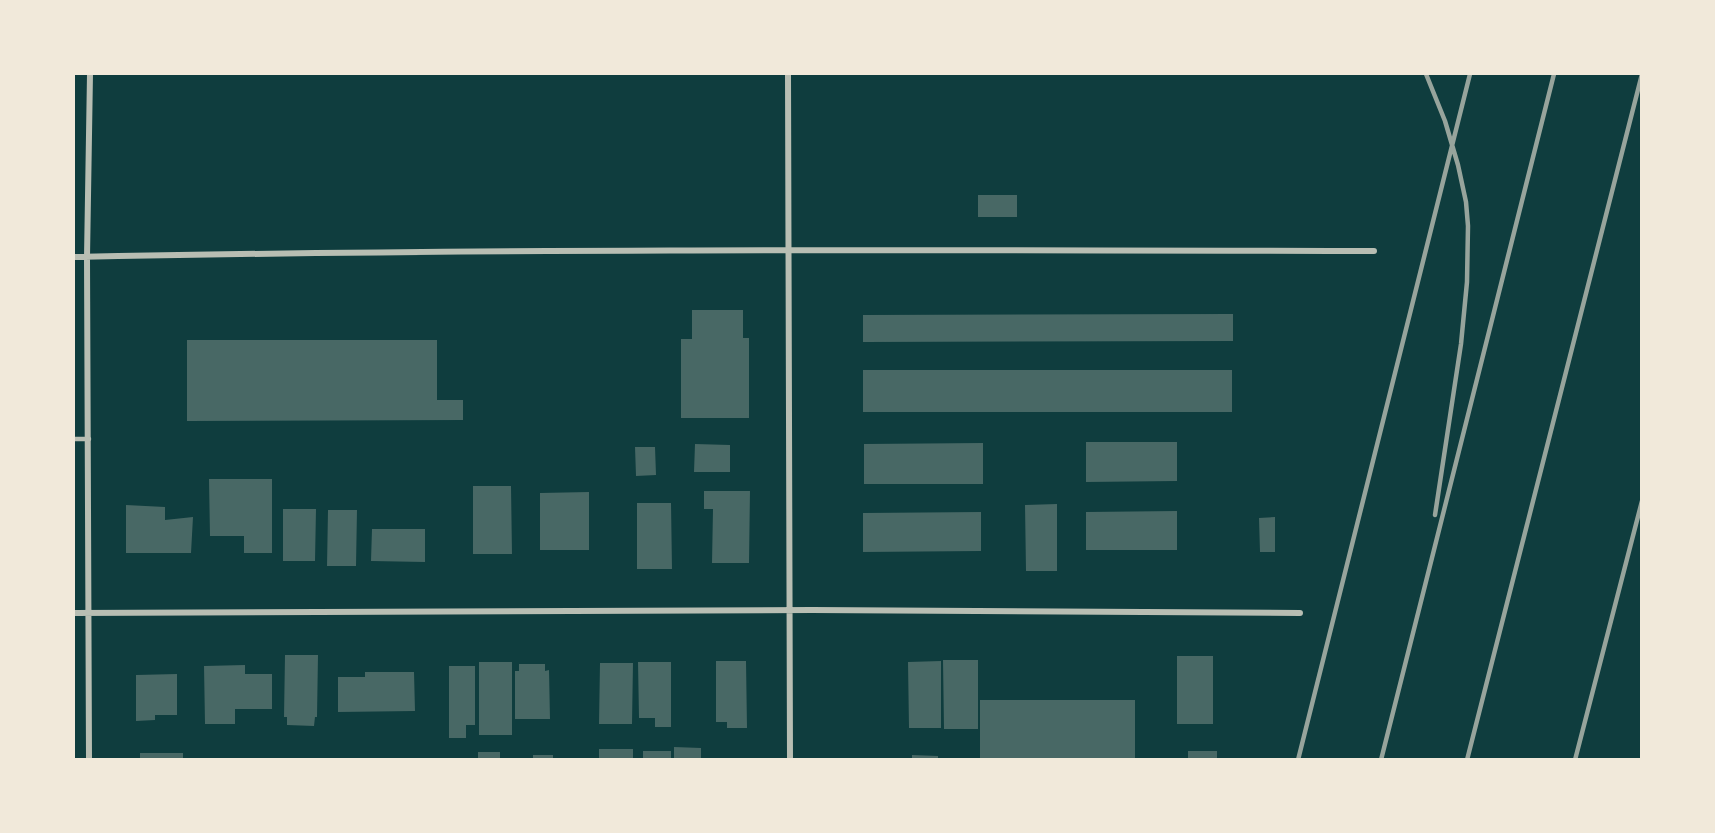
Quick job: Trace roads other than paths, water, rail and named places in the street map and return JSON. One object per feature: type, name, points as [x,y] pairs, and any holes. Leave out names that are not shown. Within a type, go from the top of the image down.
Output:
[{"type":"street","points":[[89,759],[87,257],[90,74]]},
{"type":"street","points":[[788,74],[789,759]]},
{"type":"street","points":[[74,257],[788,250],[1374,251]]},
{"type":"street","points":[[74,613],[789,610],[1300,613]]},
{"type":"lane","points":[[74,440],[88,439]]},
{"type":"railway","points":[[1426,74],[1445,121],[1458,165],[1466,202],[1468,226],[1467,282],[1461,344],[1435,515]]},
{"type":"railway","points":[[1298,760],[1470,74]]},
{"type":"railway","points":[[1381,760],[1554,74]]},
{"type":"railway","points":[[1467,760],[1642,74]]},
{"type":"railway","points":[[1575,760],[1642,501]]}]
